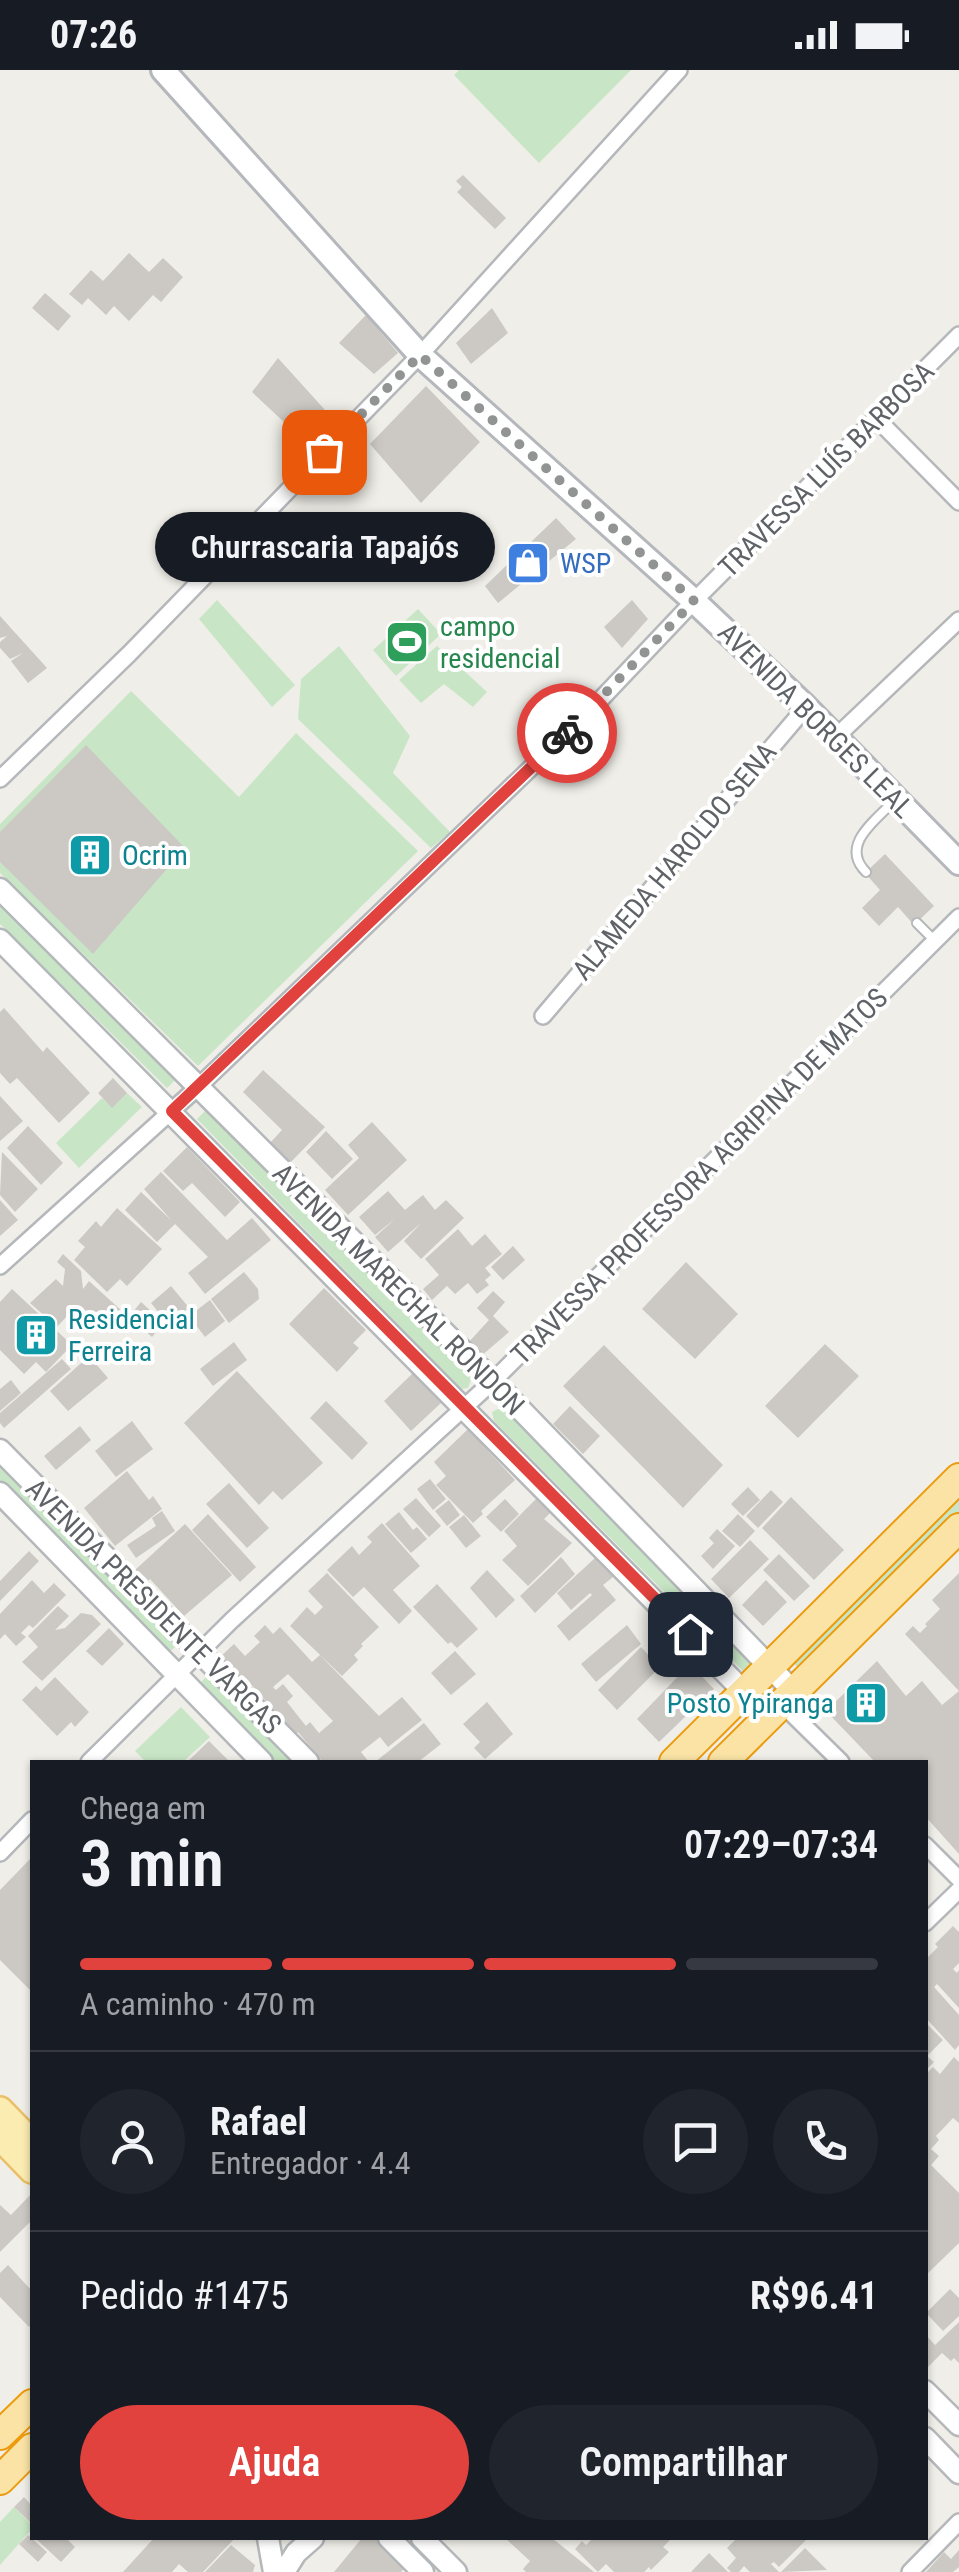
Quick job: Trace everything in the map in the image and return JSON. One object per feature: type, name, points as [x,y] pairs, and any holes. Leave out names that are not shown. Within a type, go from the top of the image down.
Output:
[{"type":"highway","points":[[676,1760],[959,1478]]},
{"type":"highway","points":[[725,1760],[959,1528]]},
{"type":"highway","points":[[0,2436],[30,2406]]},
{"type":"highway","points":[[0,2480],[30,2450]]},
{"type":"main road","name":"AVENIDA BORGES LEAL","points":[[163,70],[420,355],[694,601],[806,707],[959,863]]},
{"type":"main road","points":[[0,2110],[30,2141]]},
{"type":"main road","points":[[0,2137],[30,2168]]},
{"type":"street","points":[[0,780],[129,654],[420,355],[679,70]]},
{"type":"street","name":"TRAVESSA LUÍS BARBOSA","points":[[0,1266],[198,1087],[584,717],[959,335]]},
{"type":"street","points":[[877,419],[959,502]]},
{"type":"street","points":[[836,737],[959,620]]},
{"type":"street","name":"ALAMEDA HAROLDO SENA","points":[[544,1016],[608,935],[806,707]]},
{"type":"street","name":"AVENIDA MARECHAL RONDON","points":[[0,889],[493,1381],[771,1666],[782,1704]]},
{"type":"street","name":"TRAVESSA PROFESSORA AGRIPINA DE MATOS","points":[[91,1760],[198,1653],[493,1381],[959,917]]},
{"type":"street","name":"AVENIDA MARECHAL RONDON","points":[[0,940],[746,1691],[782,1704],[839,1760]]},
{"type":"street","name":"AVENIDA PRESIDENTE VARGAS","points":[[0,1450],[306,1760]]},
{"type":"street","name":"AVENIDA PRESIDENTE VARGAS","points":[[0,1493],[260,1760]]},
{"type":"street","points":[[0,1854],[30,1822]]},
{"type":"street","points":[[928,1848],[959,1879]]},
{"type":"street","points":[[928,1920],[959,1890]]},
{"type":"street","points":[[928,2394],[959,2426]]},
{"type":"street","points":[[928,2441],[959,2472]]},
{"type":"street","points":[[910,2572],[959,2522]]},
{"type":"street","points":[[268,2540],[274,2572]]},
{"type":"street","points":[[284,2572],[296,2552],[311,2540]]},
{"type":"street","points":[[391,2540],[422,2572]]},
{"type":"street","points":[[424,2540],[456,2572]]},
{"type":"lane","points":[[866,872],[855,854],[856,844],[896,799]]},
{"type":"lane","points":[[917,922],[935,940]]},
{"type":"green space","points":[[459,70],[631,70],[539,163],[454,75]]},
{"type":"green space","points":[[217,600],[295,685],[272,707],[199,619]]},
{"type":"green space","name":"campo residencial","points":[[418,609],[441,634],[396,676],[373,650]]},
{"type":"green space","points":[[339,646],[410,736],[393,773],[450,832],[431,848],[298,719],[301,679]]},
{"type":"green space","points":[[437,646],[487,692],[473,707],[444,684],[421,703],[399,680]]},
{"type":"green space","points":[[131,691],[239,797],[296,733],[418,851],[198,1066],[0,873],[0,824]]},
{"type":"green space","points":[[0,905],[176,1079],[167,1088],[0,924]]},
{"type":"green space","points":[[127,1093],[142,1107],[79,1168],[56,1143],[102,1098],[112,1107]]},
{"type":"green space","points":[[207,1109],[472,1377],[468,1388],[461,1389],[197,1119]]},
{"type":"green space","points":[[504,1409],[756,1664],[746,1674],[494,1421],[492,1412]]},
{"type":"green space","points":[[0,1460],[175,1638],[177,1646],[170,1651],[164,1648],[0,1481]]},
{"type":"green space","points":[[959,1496],[959,1514],[802,1671],[792,1662]]},
{"type":"green space","points":[[206,1677],[211,1679],[290,1760],[275,1760],[201,1682]]},
{"type":"green space","points":[[181,1707],[210,1737],[185,1760],[144,1760],[135,1751]]},
{"type":"green space","points":[[14,2507],[30,2523],[30,2531],[0,2565],[0,2522]]},
{"type":"building","points":[[463,175],[506,218],[495,229],[457,192],[462,187],[456,181]]},
{"type":"building","points":[[129,253],[149,272],[163,258],[183,277],[161,302],[153,295],[129,321],[114,306],[106,315],[88,298],[82,305],[69,294],[91,270],[103,281]]},
{"type":"building","points":[[45,293],[71,316],[58,331],[32,308]]},
{"type":"building","points":[[492,308],[508,333],[471,364],[456,343]]},
{"type":"building","points":[[366,315],[398,353],[374,374],[339,343]]},
{"type":"building","points":[[278,358],[325,410],[302,439],[252,392]]},
{"type":"building","points":[[426,386],[480,442],[421,503],[370,444]]},
{"type":"building","name":"WSP","points":[[556,518],[576,539],[498,603],[485,586]]},
{"type":"building","points":[[632,600],[648,619],[622,648],[604,627]]},
{"type":"building","points":[[0,616],[47,668],[28,683],[11,661],[23,653],[10,659],[0,648],[0,642],[7,636],[0,638]]},
{"type":"building","name":"Ocrim","points":[[86,745],[185,848],[93,954],[0,862],[0,832]]},
{"type":"building","points":[[885,854],[934,906],[914,925],[898,907],[879,926],[862,908],[880,890],[865,873]]},
{"type":"building","points":[[4,1008],[43,1052],[47,1047],[90,1093],[59,1123],[17,1078],[10,1084],[0,1073],[0,1012]]},
{"type":"building","points":[[263,1070],[325,1127],[289,1164],[269,1144],[282,1130],[243,1092]]},
{"type":"building","points":[[113,1078],[127,1093],[112,1108],[98,1093]]},
{"type":"building","points":[[0,1096],[23,1121],[0,1141]]},
{"type":"building","points":[[372,1122],[407,1160],[348,1215],[325,1190],[359,1158],[348,1145]]},
{"type":"building","points":[[28,1126],[63,1163],[41,1185],[7,1148]]},
{"type":"building","points":[[326,1131],[353,1159],[332,1179],[306,1152]]},
{"type":"building","points":[[187,1147],[240,1202],[225,1217],[192,1183],[183,1191],[163,1171]]},
{"type":"building","points":[[2,1152],[38,1189],[15,1212],[0,1195]]},
{"type":"building","points":[[161,1172],[227,1240],[252,1218],[271,1240],[205,1294],[188,1273],[208,1257],[175,1224],[157,1242],[125,1210],[141,1192],[171,1220],[144,1189]]},
{"type":"building","points":[[388,1191],[405,1210],[423,1195],[435,1210],[446,1200],[464,1218],[421,1259],[404,1241],[421,1223],[388,1252],[375,1237],[395,1219],[375,1235],[359,1217]]},
{"type":"building","points":[[0,1200],[18,1220],[0,1236]]},
{"type":"building","points":[[117,1208],[162,1249],[127,1286],[120,1279],[107,1292],[74,1260],[85,1247],[78,1241],[96,1221],[101,1227]]},
{"type":"building","points":[[458,1229],[472,1246],[485,1234],[502,1254],[485,1268],[491,1275],[485,1280],[489,1285],[477,1294],[468,1283],[455,1294],[447,1286],[432,1300],[423,1289],[439,1275],[425,1259]]},
{"type":"building","points":[[513,1246],[525,1260],[503,1280],[491,1267]]},
{"type":"building","points":[[63,1254],[81,1271],[83,1289],[89,1281],[123,1312],[108,1328],[90,1311],[78,1324],[68,1315],[57,1327],[30,1303],[56,1279],[63,1286],[65,1269],[57,1262]]},
{"type":"building","points":[[686,1262],[738,1314],[695,1359],[642,1309]]},
{"type":"building","points":[[244,1272],[258,1289],[259,1299],[229,1323],[211,1299]]},
{"type":"building","points":[[171,1286],[190,1309],[169,1325],[151,1303]]},
{"type":"building","points":[[324,1288],[366,1330],[353,1343],[359,1348],[337,1372],[289,1324]]},
{"type":"building","name":"Residencial Ferreira","points":[[12,1289],[72,1345],[46,1372],[36,1362],[24,1374],[0,1350],[0,1302]]},
{"type":"building","points":[[493,1291],[505,1302],[493,1316],[509,1332],[480,1357],[467,1344],[489,1320],[477,1308]]},
{"type":"building","points":[[210,1300],[225,1321],[205,1337],[189,1316]]},
{"type":"building","points":[[141,1302],[164,1323],[152,1337],[129,1317]]},
{"type":"building","points":[[234,1342],[247,1360],[213,1386],[200,1369]]},
{"type":"building","points":[[825,1344],[859,1376],[798,1438],[765,1406]]},
{"type":"building","points":[[604,1345],[723,1465],[683,1508],[563,1386]]},
{"type":"building","points":[[89,1356],[108,1378],[68,1411],[50,1391]]},
{"type":"building","points":[[62,1359],[71,1369],[4,1428],[0,1413]]},
{"type":"building","points":[[237,1371],[323,1463],[282,1500],[273,1491],[259,1505],[184,1423]]},
{"type":"building","points":[[413,1373],[441,1403],[411,1431],[384,1401]]},
{"type":"building","points":[[11,1380],[21,1393],[0,1411],[0,1389]]},
{"type":"building","points":[[326,1401],[368,1443],[352,1460],[310,1418]]},
{"type":"building","points":[[570,1406],[600,1436],[583,1454],[553,1424]]},
{"type":"building","points":[[132,1421],[153,1449],[116,1477],[95,1451]]},
{"type":"building","points":[[80,1426],[91,1440],[56,1470],[44,1456]]},
{"type":"building","points":[[468,1429],[515,1480],[473,1523],[436,1485],[446,1476],[434,1462]]},
{"type":"building","points":[[127,1471],[149,1500],[153,1496],[162,1509],[115,1546],[84,1508]]},
{"type":"building","points":[[430,1479],[446,1499],[433,1510],[417,1489]]},
{"type":"building","points":[[229,1483],[269,1528],[247,1548],[206,1504]]},
{"type":"building","points":[[748,1487],[760,1500],[743,1516],[731,1504]]},
{"type":"building","points":[[771,1490],[783,1502],[758,1528],[746,1516]]},
{"type":"building","points":[[791,1497],[844,1550],[814,1580],[762,1528]]},
{"type":"building","points":[[416,1498],[441,1526],[429,1537],[403,1509]]},
{"type":"building","points":[[537,1498],[551,1512],[544,1519],[572,1543],[528,1586],[502,1560],[517,1546],[504,1531]]},
{"type":"building","points":[[505,1499],[519,1514],[501,1532],[486,1517]]},
{"type":"building","points":[[449,1500],[460,1515],[447,1526],[435,1511]]},
{"type":"building","points":[[162,1511],[175,1531],[136,1558],[127,1545],[156,1526],[152,1518]]},
{"type":"building","points":[[399,1512],[413,1530],[417,1527],[427,1539],[411,1553],[385,1524]]},
{"type":"building","points":[[208,1514],[256,1567],[240,1582],[192,1530]]},
{"type":"building","points":[[738,1514],[755,1531],[740,1547],[722,1531]]},
{"type":"building","points":[[464,1515],[481,1536],[466,1548],[449,1527]]},
{"type":"building","points":[[382,1523],[420,1566],[393,1590],[412,1611],[399,1624],[364,1587],[353,1597],[327,1570],[352,1546],[359,1555],[372,1542],[367,1537]]},
{"type":"building","points":[[185,1524],[232,1575],[184,1616],[150,1579],[147,1582],[135,1570]]},
{"type":"building","points":[[717,1529],[735,1546],[713,1569],[701,1556],[714,1543],[709,1538]]},
{"type":"building","points":[[750,1540],[769,1559],[729,1598],[711,1579]]},
{"type":"building","points":[[29,1551],[39,1561],[0,1601],[0,1581]]},
{"type":"building","points":[[779,1554],[810,1586],[794,1601],[763,1570]]},
{"type":"building","points":[[561,1557],[575,1574],[535,1613],[520,1596]]},
{"type":"building","points":[[595,1558],[613,1577],[603,1585],[616,1600],[569,1641],[557,1626],[592,1595],[571,1610],[557,1593]]},
{"type":"building","points":[[487,1570],[515,1600],[496,1618],[470,1588]]},
{"type":"building","points":[[327,1573],[379,1627],[361,1644],[354,1655],[358,1660],[342,1676],[290,1626],[307,1607],[315,1615],[323,1607],[308,1591]]},
{"type":"building","points":[[959,1573],[959,1691],[905,1634],[913,1626],[920,1633],[927,1626],[940,1609],[932,1600]]},
{"type":"building","points":[[32,1580],[44,1593],[54,1583],[66,1595],[33,1628],[29,1625],[21,1633],[26,1637],[16,1646],[5,1634],[0,1639],[0,1614]]},
{"type":"building","points":[[766,1580],[787,1602],[763,1626],[742,1605]]},
{"type":"building","points":[[437,1584],[478,1629],[457,1648],[451,1642],[448,1644],[413,1607]]},
{"type":"building","points":[[58,1606],[69,1616],[55,1630],[65,1628],[81,1613],[92,1615],[101,1624],[42,1681],[22,1662],[38,1647],[28,1636]]},
{"type":"building","points":[[265,1625],[273,1634],[280,1627],[312,1662],[320,1655],[379,1716],[402,1697],[422,1720],[388,1747],[380,1737],[361,1752],[367,1760],[321,1760],[221,1656],[234,1644],[245,1656],[260,1642],[254,1636]],"holes":[[[288,1674],[333,1721],[319,1733],[310,1722],[306,1726],[287,1702],[293,1696],[283,1684],[276,1690],[273,1687]]]},
{"type":"building","points":[[627,1625],[641,1644],[596,1682],[581,1664]]},
{"type":"building","points":[[109,1628],[124,1644],[102,1666],[86,1651]]},
{"type":"building","points":[[641,1647],[660,1667],[617,1710],[598,1690]]},
{"type":"building","points":[[455,1651],[476,1674],[451,1695],[431,1673]]},
{"type":"building","points":[[877,1661],[906,1696],[922,1681],[942,1705],[959,1691],[959,1854],[928,1819],[928,1760],[873,1760],[826,1711]]},
{"type":"building","points":[[690,1664],[714,1689],[659,1742],[637,1719]]},
{"type":"building","points":[[55,1677],[89,1712],[75,1727],[71,1722],[57,1736],[22,1700],[36,1686],[41,1691]]},
{"type":"building","points":[[487,1702],[513,1734],[485,1759],[474,1748],[480,1742],[463,1724]]},
{"type":"building","points":[[424,1723],[441,1744],[421,1760],[378,1760]]},
{"type":"building","points":[[209,1741],[228,1760],[189,1760]]},
{"type":"building","points":[[30,1859],[30,1990],[0,1960],[0,1890]]},
{"type":"building","points":[[953,1926],[959,1932],[959,1963],[953,1969],[957,1973],[959,1970],[959,2008],[937,1984],[934,1987],[959,2015],[959,2045],[955,2050],[928,2020],[928,1957],[938,1947],[935,1944]]},
{"type":"building","points":[[928,2025],[943,2040],[928,2055]]},
{"type":"building","points":[[954,2057],[959,2062],[959,2123],[953,2118],[936,2136],[939,2140],[931,2149],[939,2156],[931,2165],[959,2193],[959,2243],[928,2273],[928,2072],[933,2067],[940,2074]]},
{"type":"building","points":[[30,2195],[30,2222],[0,2252],[0,2205],[11,2215]]},
{"type":"building","points":[[8,2265],[30,2289],[29,2327],[0,2297],[0,2273]]},
{"type":"building","points":[[950,2289],[959,2298],[959,2316],[943,2331],[928,2311]]},
{"type":"building","points":[[959,2322],[959,2363],[942,2353],[928,2367],[928,2337],[935,2345]]},
{"type":"building","points":[[24,2497],[30,2504],[30,2522],[14,2507]]},
{"type":"building","points":[[28,2535],[47,2552],[38,2562],[19,2544]]},
{"type":"building","points":[[37,2540],[68,2540],[75,2547],[61,2562]]},
{"type":"building","points":[[152,2540],[233,2540],[203,2572],[188,2572],[179,2564],[172,2572],[123,2572]]},
{"type":"building","points":[[360,2540],[376,2540],[407,2565],[401,2572],[334,2572]]},
{"type":"building","points":[[507,2540],[554,2540],[594,2572],[526,2572],[523,2569],[530,2561]]},
{"type":"building","points":[[591,2540],[670,2540],[663,2547],[669,2552],[644,2572],[614,2572],[606,2564],[598,2572],[575,2549],[582,2541],[586,2545]]},
{"type":"building","points":[[735,2540],[806,2540],[779,2567],[771,2564],[779,2572],[750,2572],[744,2566],[739,2572],[731,2572],[727,2568],[736,2558],[727,2548]]},
{"type":"building","points":[[231,2545],[255,2565],[253,2572],[205,2572]]},
{"type":"building","points":[[805,2548],[827,2570],[781,2572]]},
{"type":"building","points":[[959,2550],[959,2567],[953,2572],[926,2572],[944,2552],[951,2559]]},
{"type":"building","points":[[709,2553],[728,2572],[691,2572]]},
{"type":"way so far","points":[[324,452],[420,355],[694,601],[567,733]]},
{"type":"place","name":"Churrascaria Tapajós","points":[[324,452]]},
{"type":"place","name":"WSP","points":[[528,563]]},
{"type":"place","name":"campo residencial","points":[[407,642]]},
{"type":"place","name":"Ocrim","points":[[90,855]]},
{"type":"place","name":"Residencial Ferreira","points":[[36,1335]]},
{"type":"place","name":"Posto Ypiranga","points":[[866,1703]]},
{"type":"route","points":[[567,733],[172,1111],[690,1634]]}]
